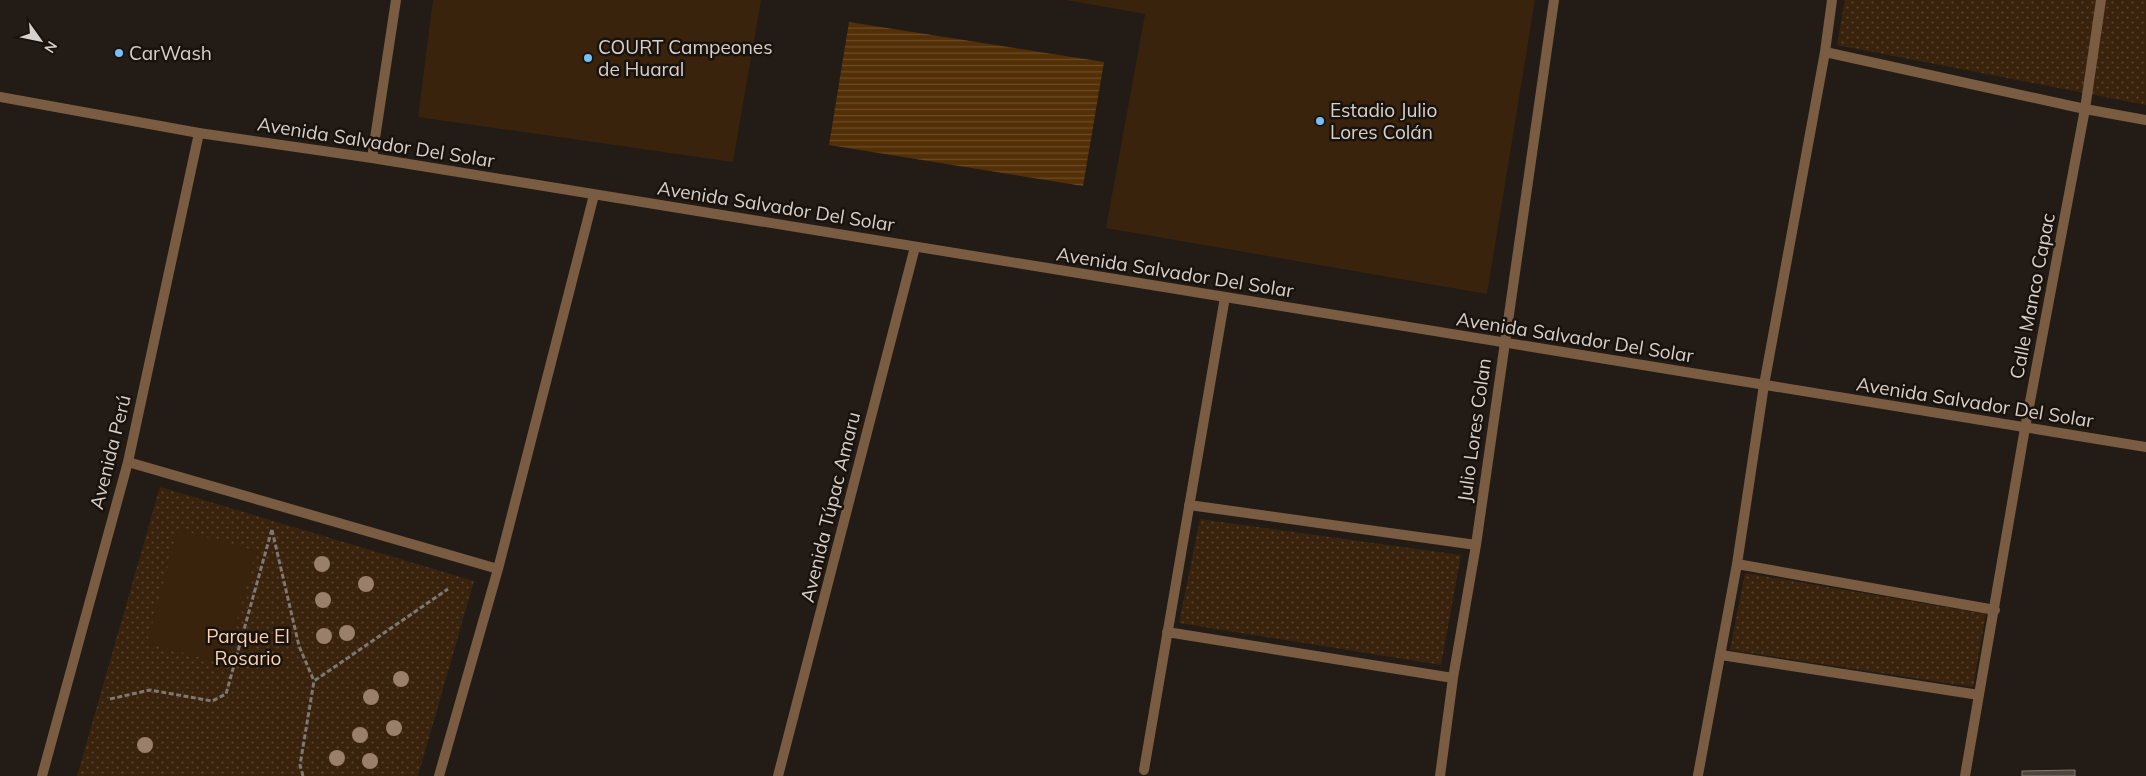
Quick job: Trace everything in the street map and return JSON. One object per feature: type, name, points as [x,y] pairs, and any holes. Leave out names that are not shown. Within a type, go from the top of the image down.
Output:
[{"type":"street","points":[[372,158],[396,0]]},
{"type":"street","name":"Julio Lores Colan","points":[[1440,776],[1453,678],[1476,545],[1554,0]]},
{"type":"street","points":[[1698,775],[1737,564],[1764,385],[1825,52],[1832,0]]},
{"type":"street","name":"Calle Manco Capac","points":[[1965,776],[2025,428],[2085,109],[2101,0]]},
{"type":"street","points":[[1825,52],[2085,109],[2146,120]]},
{"type":"street","name":"Avenida Salvador Del Solar","points":[[0,97],[199,133],[372,158],[2146,448]]},
{"type":"street","name":"Avenida Perú","points":[[42,776],[128,462],[199,133]]},
{"type":"street","points":[[439,776],[498,569],[594,195]]},
{"type":"street","name":"Avenida Túpac Amaru","points":[[778,776],[915,247]]},
{"type":"street","points":[[1144,770],[1225,297]]},
{"type":"street","points":[[128,462],[498,569]]},
{"type":"street","points":[[1189,505],[1476,545]]},
{"type":"street","points":[[1737,564],[1995,610]]},
{"type":"street","points":[[1167,632],[1453,678]]},
{"type":"street","points":[[1721,655],[1979,695]]},
{"type":"path","points":[[110,699],[150,690],[212,702],[226,694],[272,529],[299,646],[314,681],[300,765],[303,776]]},
{"type":"path","points":[[314,681],[448,589]]},
{"type":"green space","name":"COURT Campeones de Huaral","points":[[433,0],[761,0],[733,162],[418,117]]},
{"type":"green space","name":"Estadio Julio Lores Colán","points":[[1066,0],[1535,0],[1487,294],[1106,228],[1145,14]]},
{"type":"green space","points":[[1845,0],[2146,0],[2146,105],[1837,45]]},
{"type":"green space","name":"Parque El Rosario","points":[[160,487],[474,581],[418,776],[77,776]]},
{"type":"green space","points":[[1200,519],[1461,555],[1441,665],[1179,623]]},
{"type":"green space","points":[[178,529],[256,551],[225,664],[147,643]]},
{"type":"green space","points":[[1745,573],[1986,614],[1973,687],[1730,650]]},
{"type":"shaded area","points":[[849,22],[1104,62],[1083,186],[829,145]]},
{"type":"building","points":[[2075,770],[2075,776],[2022,776],[2022,771]]},
{"type":"place","name":"CarWash","points":[[119,53]]},
{"type":"place","name":"COURT Campeones de Huaral","points":[[588,58]]},
{"type":"place","name":"Estadio Julio Lores Colán","points":[[1320,121]]}]
